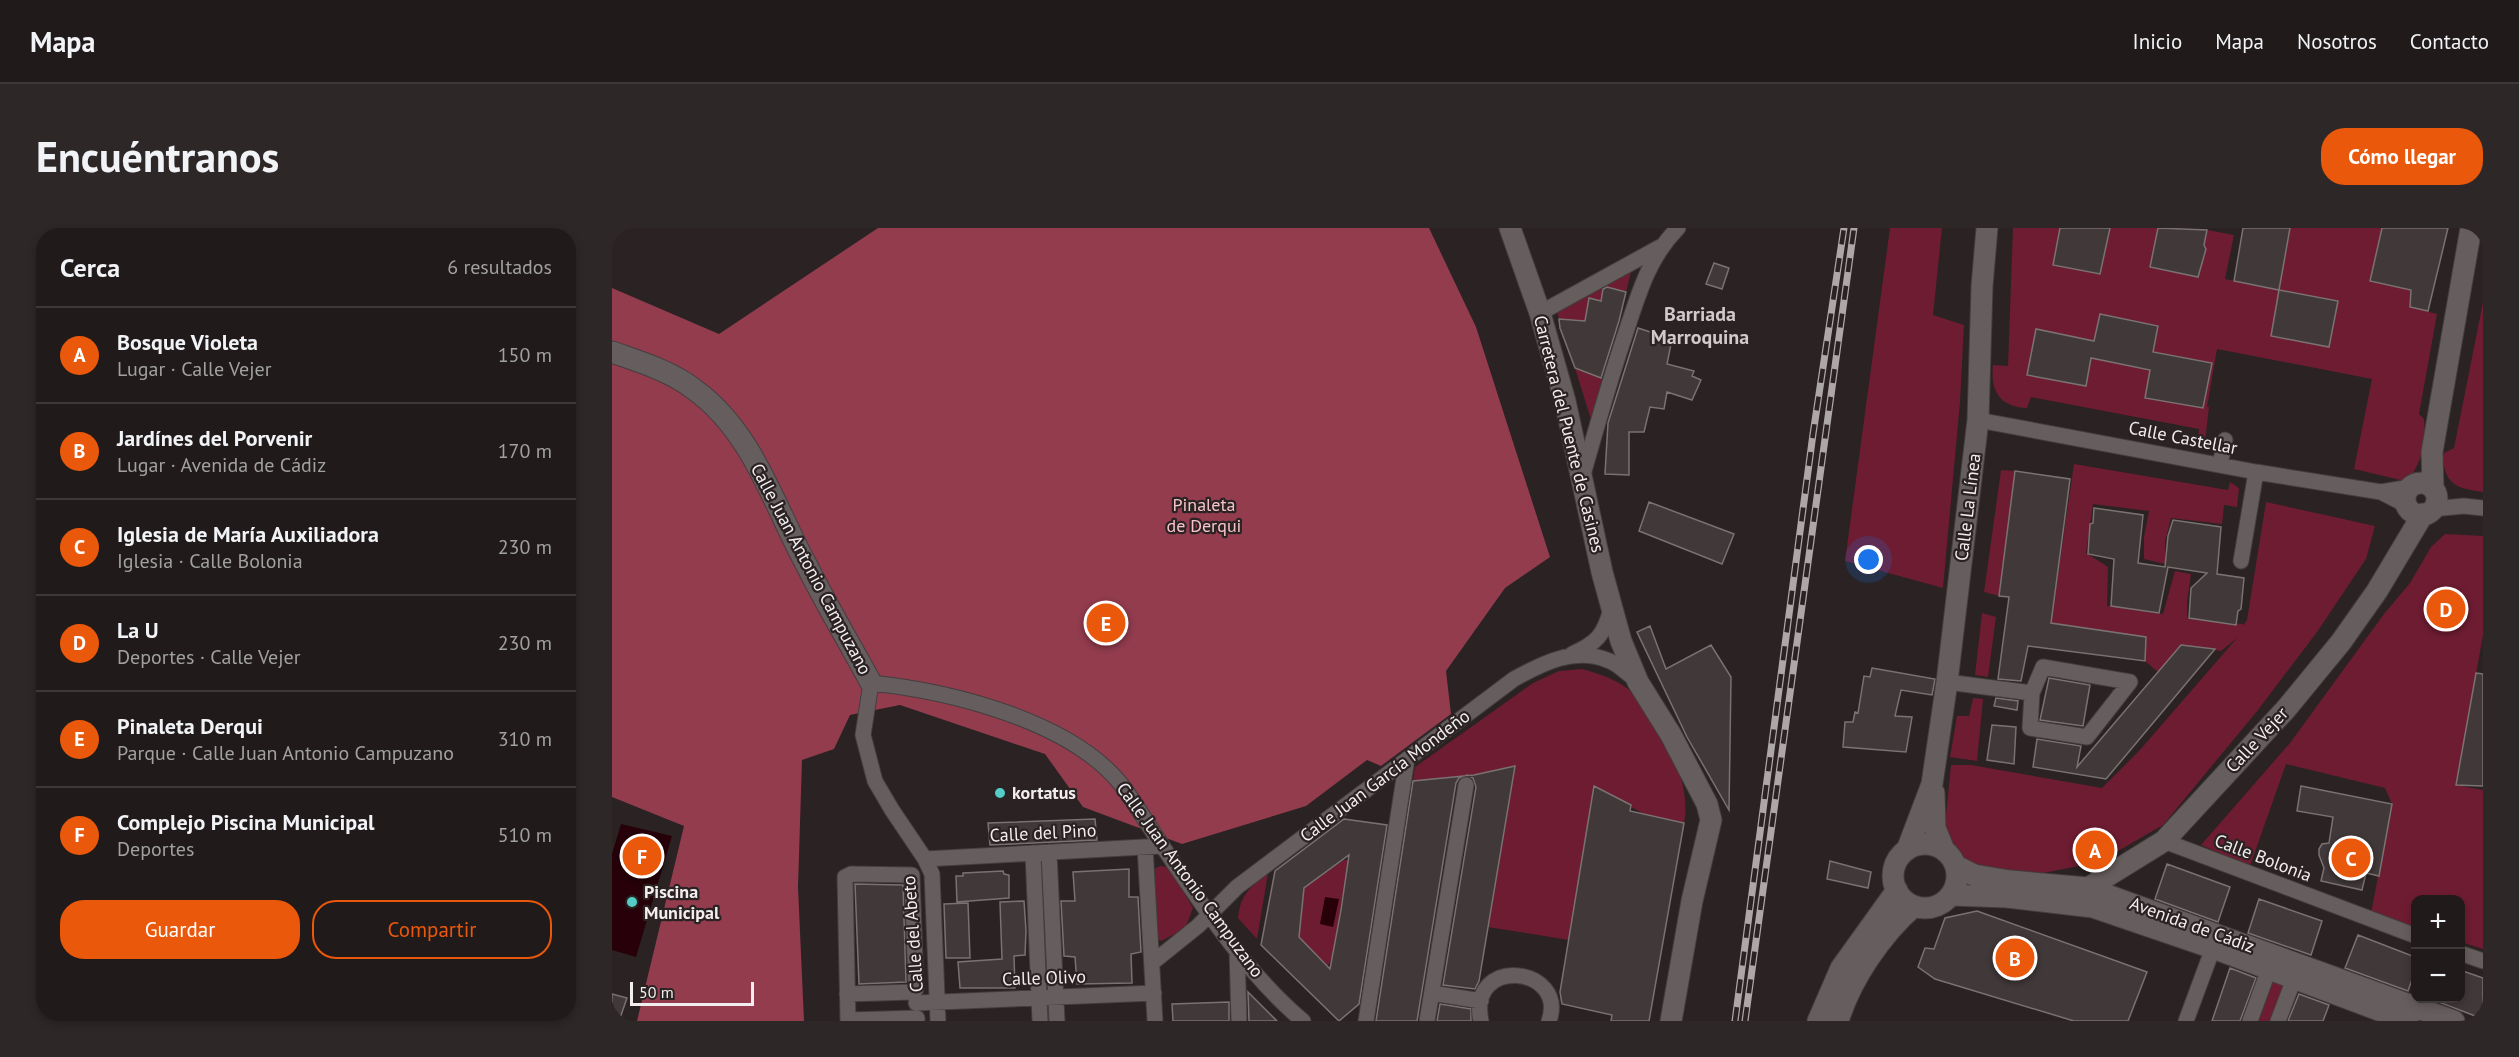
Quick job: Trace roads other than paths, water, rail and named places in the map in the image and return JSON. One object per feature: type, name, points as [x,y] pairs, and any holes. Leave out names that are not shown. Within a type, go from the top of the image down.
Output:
[{"type":"street","name":"Carretera del Puente de Casines","points":[[1510,228],[1540,313],[1565,401],[1602,572]]},
{"type":"street","points":[[1582,481],[1616,360],[1639,290],[1648,269],[1663,245],[1678,228]]},
{"type":"street","name":"Calle La Línea","points":[[1950,858],[1935,828],[1932,784],[1947,682],[1978,420],[1986,228]]},
{"type":"street","name":"Calle Vejer","points":[[2090,897],[2164,841],[2315,676],[2377,591],[2405,544],[2421,499],[2432,452],[2471,228]]},
{"type":"street","points":[[1540,313],[1663,245]]},
{"type":"street","name":"Calle Juan Antonio Campuzano","points":[[612,352],[654,366],[696,390],[730,424],[761,470],[806,565],[871,683],[943,694],[974,703],[1009,715],[1070,742],[1093,759],[1119,782],[1237,950],[1285,1006],[1303,1021]]},
{"type":"street","name":"Calle Castellar","points":[[1978,420],[2256,472],[2483,508]]},
{"type":"street","points":[[2220,465],[2225,440]]},
{"type":"street","points":[[2241,561],[2256,472]]},
{"type":"street","name":"Calle Juan García Mondeño","points":[[1602,572],[1613,603],[1621,641],[1638,682],[1671,735],[1707,804],[1711,820],[1692,902],[1671,1021]]},
{"type":"street","points":[[1568,655],[1585,648],[1605,632],[1613,603]]},
{"type":"street","points":[[1596,640],[1611,638],[1621,641],[1609,660]]},
{"type":"street","name":"Calle Juan García Mondeño","points":[[1152,963],[1211,914],[1237,887],[1514,679],[1568,655],[1592,656],[1609,660],[1638,682]]},
{"type":"street","points":[[2043,667],[2130,682],[2087,736],[2030,728],[2032,693],[2043,667]]},
{"type":"street","points":[[1947,682],[2032,693]]},
{"type":"street","name":"Calle del Abeto","points":[[871,683],[863,735],[876,781],[932,874],[938,1021]]},
{"type":"street","points":[[1366,1021],[1407,759]]},
{"type":"street","name":"Calle La Línea","points":[[1907,850],[1932,784]]},
{"type":"street","points":[[1427,1021],[1466,785]]},
{"type":"street","name":"Calle Bolonia","points":[[2164,841],[2411,934]]},
{"type":"street","points":[[1925,844],[1950,858],[1958,876],[1951,896],[1944,903],[1934,907],[1914,906],[1907,903],[1897,890],[1894,869],[1898,859],[1907,850],[1925,844]]},
{"type":"street","name":"Calle del Pino","points":[[925,859],[1162,846]]},
{"type":"street","points":[[1145,847],[1155,1021]]},
{"type":"street","points":[[1049,852],[1057,1021]]},
{"type":"street","points":[[1033,853],[1040,1021]]},
{"type":"street","name":"Avenida de Cádiz","points":[[1950,858],[1974,875],[2090,897],[2418,1012]]},
{"type":"street","points":[[851,874],[912,875],[916,1008],[848,1021],[845,877],[851,874]]},
{"type":"street","points":[[1818,1021],[1841,968],[1897,890]]},
{"type":"street","name":"Avenida de Cádiz","points":[[1951,896],[2007,897],[2052,902],[2090,897],[2294,979],[2454,1021]]},
{"type":"street","points":[[1838,1021],[1857,977],[1898,921],[1914,906]]},
{"type":"street","points":[[2186,1021],[2213,948]]},
{"type":"street","points":[[1237,950],[1239,1021]]},
{"type":"street","points":[[2465,955],[2483,961]]},
{"type":"street","points":[[2250,1021],[2269,969]]},
{"type":"street","points":[[1481,1021],[1480,1001],[1485,990],[1494,981],[1510,975],[1528,976],[1539,983],[1551,1004],[1549,1021]]},
{"type":"street","points":[[2278,1021],[2294,979]]},
{"type":"street","points":[[847,994],[913,992],[916,1008]]},
{"type":"street","name":"Calle Olivo","points":[[916,1008],[937,1001],[1154,993]]},
{"type":"street","points":[[1432,993],[1480,1001]]},
{"type":"railway","points":[[1735,1021],[1813,434],[1844,228]]},
{"type":"railway","points":[[1745,1021],[1854,228]]},
{"type":"place","name":"La U","points":[[2446,609]]},
{"type":"place","name":"Pinaleta Derqui","points":[[1106,623]]},
{"type":"place","name":"kortatus","points":[[1000,793]]},
{"type":"place","name":"Bosque Violeta","points":[[2095,850]]},
{"type":"place","name":"Complejo Piscina Municipal","points":[[642,856]]},
{"type":"place","name":"Iglesia de María Auxiliadora","points":[[2351,858]]},
{"type":"place","name":"Piscina Municipal","points":[[632,902]]},
{"type":"place","name":"Jardínes del Porvenir","points":[[2015,958]]},
{"type":"district","name":"Barriada Marroquina","points":[[1700,326]]},
{"type":"park label","name":"Pinaleta de Derqui","points":[[1204,515]]}]
